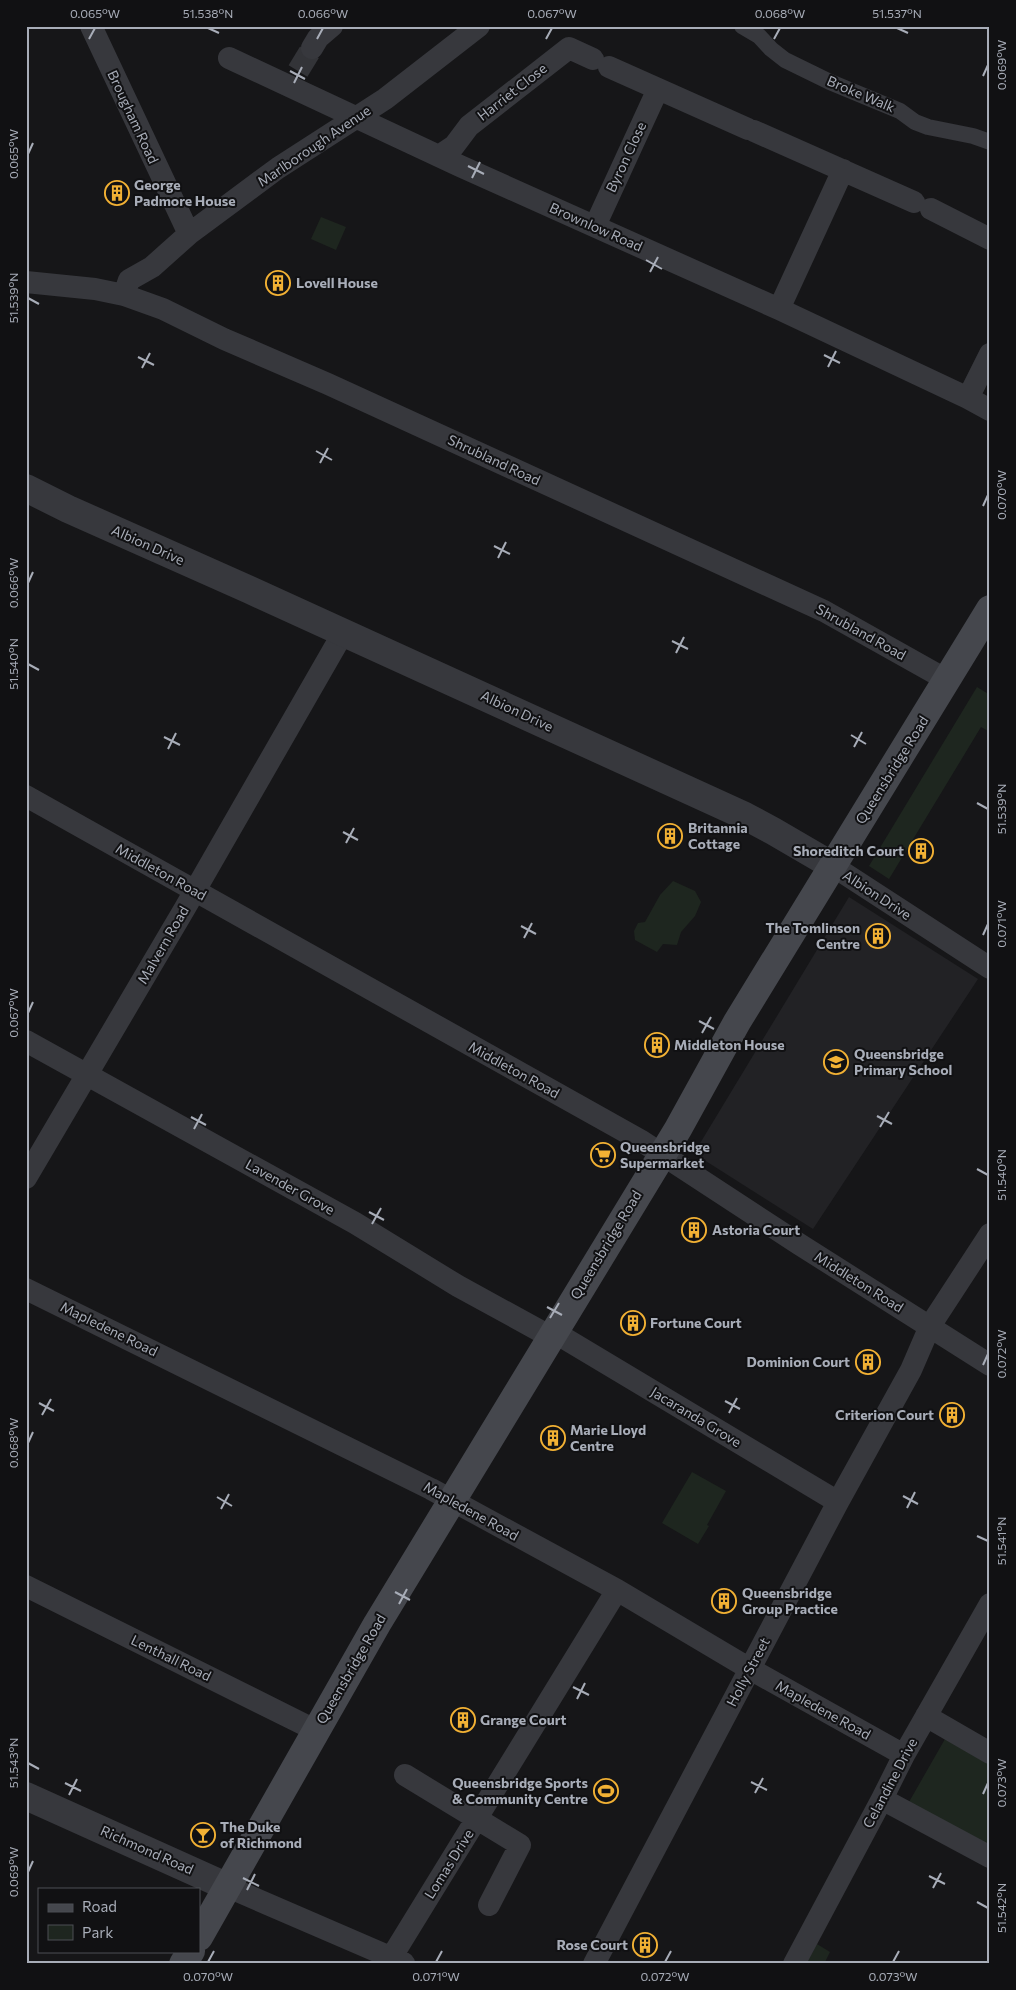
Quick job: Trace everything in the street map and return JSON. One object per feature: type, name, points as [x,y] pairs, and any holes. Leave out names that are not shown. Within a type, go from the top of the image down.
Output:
[{"type":"main road","name":"Queensbridge Road","points":[[200,1935],[315,1730],[451,1501],[662,1154],[737,1022],[990,609]]},
{"type":"main road","points":[[183,1964],[189,1952]]},
{"type":"street","name":"Brougham Road","points":[[91,26],[133,119],[189,234]]},
{"type":"street","points":[[312,48],[318,38],[332,26]]},
{"type":"street","name":"Marlborough Avenue","points":[[124,295],[128,280],[152,267],[189,234],[278,168],[384,99],[479,26]]},
{"type":"street","name":"Broke Walk","points":[[742,26],[759,36],[785,60],[830,82],[900,111],[915,122],[944,132],[973,136],[990,142]]},
{"type":"street","name":"Harriet Close","points":[[439,156],[454,146],[468,126],[569,48],[923,206],[990,239]]},
{"type":"street","name":"Brownlow Road","points":[[229,58],[294,79],[356,116],[439,156],[779,309],[990,410]]},
{"type":"street","name":"Byron Close","points":[[595,226],[658,89]]},
{"type":"street","points":[[779,309],[843,170]]},
{"type":"street","points":[[149,303],[153,286],[152,267]]},
{"type":"street","name":"Shrubland Road","points":[[26,282],[95,289],[149,303],[824,610],[947,680]]},
{"type":"street","points":[[968,398],[990,354]]},
{"type":"street","name":"Albion Drive","points":[[26,488],[68,509],[745,816],[832,866],[990,968]]},
{"type":"street","name":"Malvern Road","points":[[26,1178],[343,633]]},
{"type":"street","name":"Middleton Road","points":[[26,796],[320,962],[633,1135],[799,1244],[990,1365]]},
{"type":"street","name":"Lavender Grove","points":[[26,1041],[355,1223],[458,1286],[552,1335]]},
{"type":"street","name":"Holly Street","points":[[594,1964],[838,1502],[911,1370],[930,1326],[990,1234]]},
{"type":"street","name":"Mapledene Road","points":[[26,1289],[399,1473],[617,1590],[750,1669],[904,1755]]},
{"type":"street","name":"Jacaranda Grove","points":[[552,1335],[838,1502]]},
{"type":"street","name":"Lenthall Road","points":[[26,1586],[315,1730]]},
{"type":"street","name":"Lomas Drive","points":[[398,1961],[477,1819],[617,1590]]},
{"type":"street","name":"Celandine Drive","points":[[794,1964],[904,1755],[990,1604]]},
{"type":"street","points":[[926,1716],[990,1753]]},
{"type":"street","points":[[405,1775],[520,1845],[489,1905]]},
{"type":"street","name":"Richmond Road","points":[[26,1796],[398,1961]]},
{"type":"street","points":[[882,1799],[990,1858]]},
{"type":"shaded area","name":"Queensbridge Primary School","points":[[849,897],[978,979],[813,1229],[701,1158],[698,1153],[699,1145]]},
{"type":"green space","points":[[321,217],[346,227],[336,250],[311,239]]},
{"type":"green space","points":[[977,687],[990,695],[990,732],[981,727],[889,879],[869,866]]},
{"type":"green space","points":[[673,881],[695,891],[701,902],[695,916],[681,932],[677,945],[663,944],[657,952],[635,940],[634,931],[638,923],[645,922],[660,895]]},
{"type":"green space","points":[[692,1472],[726,1491],[698,1544],[662,1523]]},
{"type":"green space","points":[[945,1739],[990,1765],[990,1849],[909,1802]]},
{"type":"green space","points":[[817,1944],[830,1952],[824,1964],[806,1964]]},
{"type":"tunnel","points":[[298,71],[312,48]]},
{"type":"place","name":"George Padmore House","points":[[117,193]]},
{"type":"place","name":"Lovell House","points":[[278,283]]},
{"type":"place","name":"Britannia Cottage","points":[[670,836]]},
{"type":"place","name":"Shoreditch Court","points":[[921,851]]},
{"type":"place","name":"The Tomlinson Centre","points":[[878,936]]},
{"type":"place","name":"Middleton House","points":[[657,1045]]},
{"type":"place","name":"Queensbridge Primary School","points":[[836,1062]]},
{"type":"place","name":"Queensbridge Supermarket","points":[[603,1155]]},
{"type":"place","name":"Astoria Court","points":[[694,1230]]},
{"type":"place","name":"Fortune Court","points":[[633,1323]]},
{"type":"place","name":"Dominion Court","points":[[868,1362]]},
{"type":"place","name":"Criterion Court","points":[[952,1415]]},
{"type":"place","name":"Marie Lloyd Centre","points":[[553,1438]]},
{"type":"place","name":"Queensbridge Group Practice","points":[[724,1601]]},
{"type":"place","name":"Grange Court","points":[[463,1720]]},
{"type":"place","name":"Queensbridge Sports & Community Centre","points":[[606,1791]]},
{"type":"place","name":"The Duke of Richmond","points":[[203,1835]]},
{"type":"place","name":"Rose Court","points":[[645,1945]]}]
